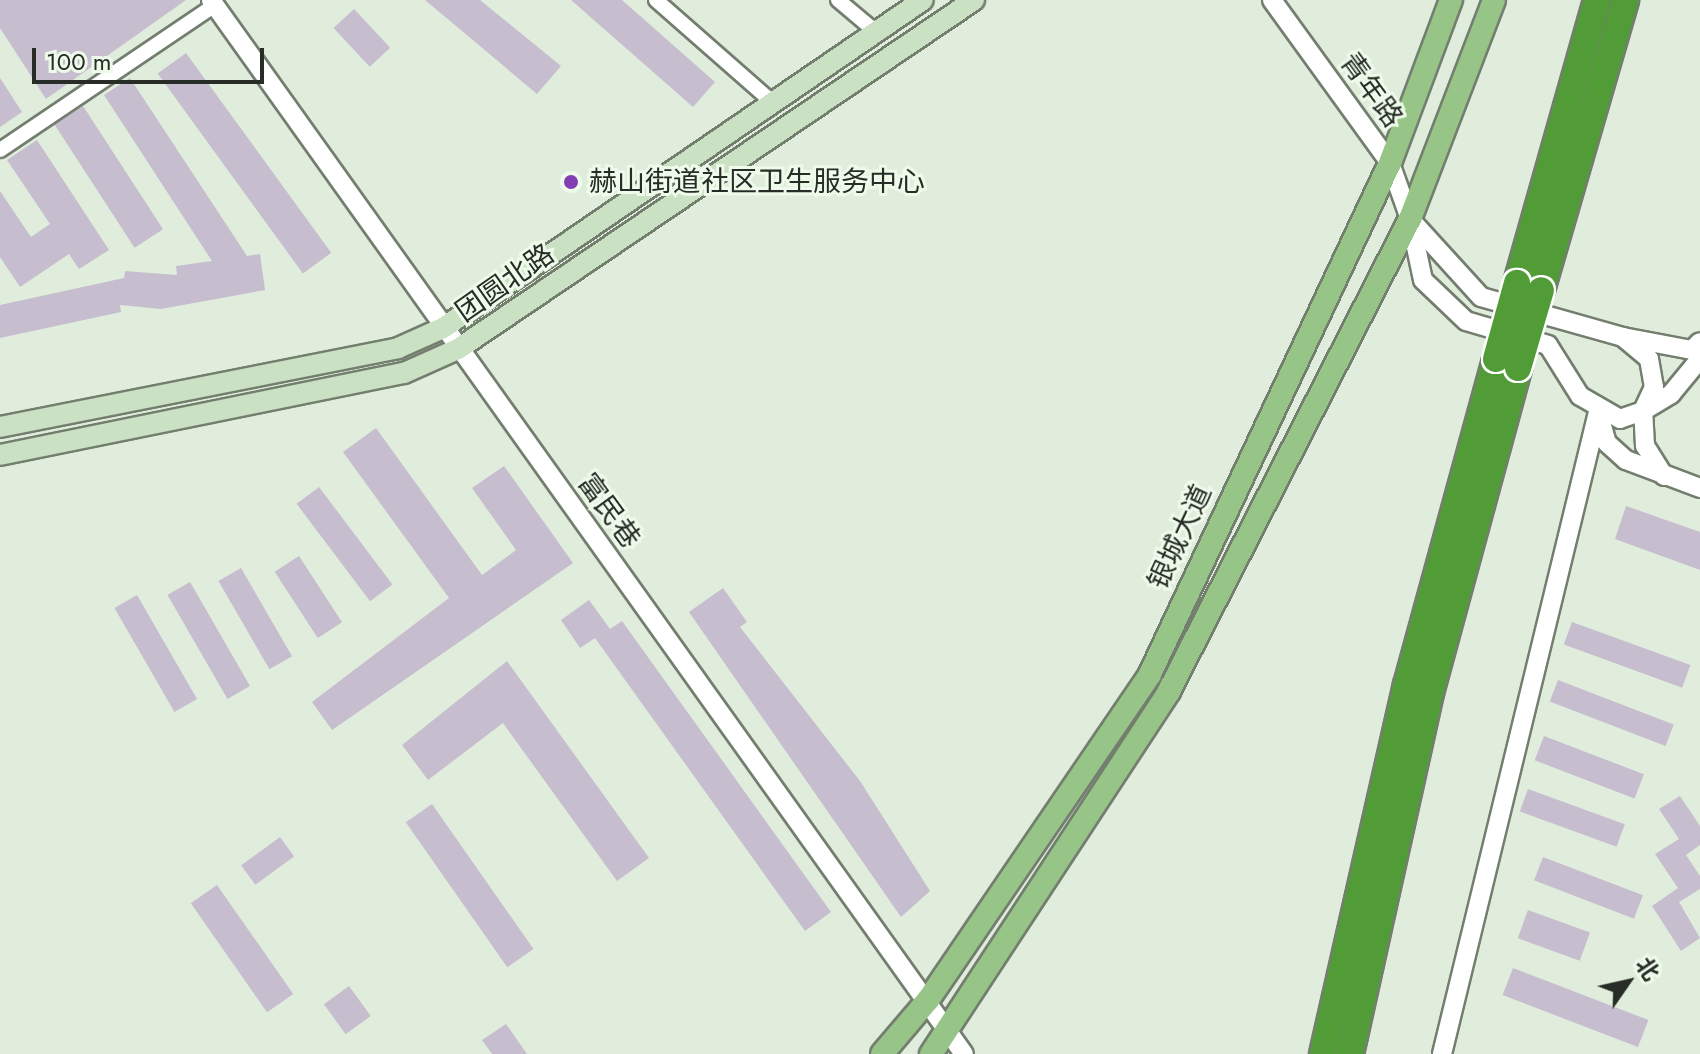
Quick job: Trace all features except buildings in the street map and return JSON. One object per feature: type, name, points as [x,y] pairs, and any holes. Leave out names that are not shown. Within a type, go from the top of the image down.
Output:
[{"type":"highway","points":[[1323,1054],[1407,685],[1529,286],[1597,0]]},
{"type":"highway","points":[[1529,286],[1625,0]]},
{"type":"highway","points":[[1350,1054],[1507,364]]},
{"type":"main road","name":"团圆北路","points":[[0,427],[398,348],[443,328],[770,100],[923,0]]},
{"type":"main road","name":"团圆北路","points":[[0,455],[404,373],[458,349],[974,0]]},
{"type":"main road","name":"银城大道","points":[[882,1054],[928,1000],[1150,674],[1390,163],[1451,0]]},
{"type":"main road","points":[[931,1054],[1169,691],[1410,219],[1494,0]]},
{"type":"street","points":[[656,0],[770,100]]},
{"type":"street","points":[[838,0],[875,31]]},
{"type":"street","name":"青年路","points":[[1272,0],[1390,163],[1410,219],[1423,280],[1466,321],[1548,345],[1598,412],[1607,443],[1626,460],[1700,488]]},
{"type":"street","points":[[0,150],[213,2]]},
{"type":"street","name":"富民巷","points":[[213,2],[964,1054]]},
{"type":"street","points":[[1410,219],[1481,297],[1623,337],[1692,350],[1700,342]]},
{"type":"street","points":[[1623,337],[1649,359],[1654,387],[1643,411],[1645,446],[1664,476]]},
{"type":"street","points":[[1442,1054],[1598,412],[1620,419],[1643,411],[1671,394],[1700,359]]},
{"type":"place","name":"赫山街道社区卫生服务中心","points":[[571,182]]}]
